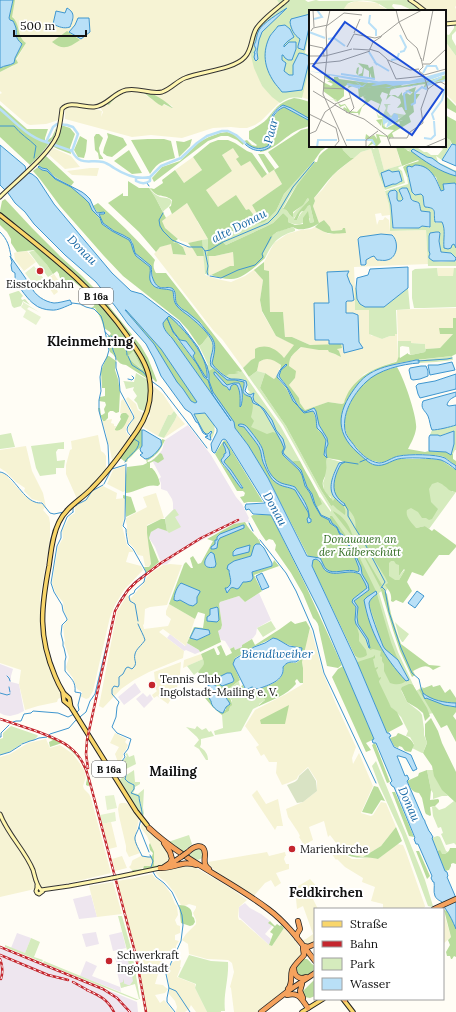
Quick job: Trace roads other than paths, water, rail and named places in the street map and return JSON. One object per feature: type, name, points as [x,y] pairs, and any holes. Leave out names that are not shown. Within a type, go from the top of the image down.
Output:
[{"type":"highway","name":"B 16a","points":[[148,826],[156,835],[172,848],[247,896],[249,900],[253,900],[276,917],[302,946]]},
{"type":"highway","name":"B 16a","points":[[148,826],[167,844],[269,909],[295,933]]},
{"type":"highway","points":[[156,835],[168,848],[172,856],[170,863],[162,867]]},
{"type":"highway","points":[[162,867],[173,863],[195,847],[200,846],[204,850],[205,864],[218,877]]},
{"type":"highway","points":[[189,858],[199,861],[205,855]]},
{"type":"highway","points":[[162,867],[171,867],[187,863],[203,869]]},
{"type":"highway","points":[[436,908],[456,900]]},
{"type":"highway","points":[[442,908],[456,900]]},
{"type":"highway","points":[[298,921],[300,929],[295,933],[296,936],[313,960]]},
{"type":"highway","points":[[302,946],[307,947],[313,945]]},
{"type":"highway","points":[[313,945],[309,950],[313,960]]},
{"type":"highway","points":[[265,1012],[290,988],[293,968],[304,955],[302,946]]},
{"type":"highway","points":[[313,960],[307,958],[297,963],[294,972],[298,977],[303,978],[314,974]]},
{"type":"highway","points":[[285,994],[302,984],[314,974]]},
{"type":"highway","points":[[261,1012],[314,974]]},
{"type":"highway","points":[[279,998],[309,976]]},
{"type":"highway","points":[[302,984],[300,991],[305,1007]]},
{"type":"highway","points":[[285,994],[296,994],[305,1007]]},
{"type":"main road","points":[[1,196],[30,169],[54,141],[57,134],[62,108],[66,105],[98,107],[118,93],[130,89],[138,89],[154,93],[161,92],[184,78],[219,69],[238,62],[249,52],[254,33],[258,26],[287,0]]},
{"type":"main road","points":[[410,0],[424,10]]},
{"type":"main road","points":[[446,24],[456,23]]},
{"type":"main road","name":"B 16a","points":[[0,214],[64,266],[97,298],[118,323],[135,347],[149,376],[150,399],[140,427],[93,488],[66,511],[58,523],[42,604],[43,634],[47,653],[63,692],[66,697],[69,698],[68,702],[78,719],[148,826]]},
{"type":"main road","points":[[0,814],[7,829],[30,865],[40,890],[112,878],[162,867]]},
{"type":"main road","points":[[305,1007],[317,1000]]},
{"type":"main road","points":[[305,1007],[321,1000]]},
{"type":"main road","points":[[345,1000],[353,1012]]},
{"type":"water","points":[[0,0],[13,0],[9,18],[13,21],[16,28],[16,36],[22,44],[14,63],[0,68]]},
{"type":"water","points":[[67,8],[73,14],[70,27],[66,28],[53,24],[56,11],[65,13]]},
{"type":"water","points":[[287,8],[262,32],[257,52],[258,59],[256,61],[254,53],[256,49],[254,45],[259,30],[268,21]]},
{"type":"water","points":[[309,14],[309,28],[304,50],[298,48],[300,39],[293,32],[290,22],[291,19]]},
{"type":"water","points":[[78,18],[89,18],[90,32],[81,39],[69,32],[75,25]]},
{"type":"water","points":[[285,25],[290,29],[294,37],[284,45],[284,47],[289,42],[296,42],[296,49],[292,60],[288,60],[282,55],[282,60],[286,63],[284,71],[289,75],[293,75],[293,65],[299,53],[305,54],[309,57],[302,90],[282,92],[268,71],[265,59],[267,42],[278,26]]},
{"type":"water","points":[[283,105],[291,108],[309,118],[309,120],[284,107],[274,115],[272,120],[272,141],[270,147],[259,151],[246,145],[243,142],[244,141],[255,148],[265,148],[268,146],[270,120],[273,113]]},
{"type":"water","points":[[452,144],[456,145],[456,166],[442,160]]},
{"type":"water","name":"Donau","points":[[0,145],[25,166],[29,173],[37,178],[54,204],[112,273],[131,291],[142,294],[179,322],[198,347],[207,366],[209,381],[213,392],[234,422],[235,428],[248,445],[268,478],[307,556],[320,558],[325,568],[329,571],[337,572],[349,570],[358,572],[359,568],[352,550],[337,528],[330,523],[329,520],[321,516],[305,486],[299,470],[283,455],[282,452],[284,448],[281,441],[264,411],[260,406],[253,403],[251,397],[243,393],[244,382],[227,380],[211,366],[210,363],[213,342],[206,332],[177,306],[174,300],[173,291],[157,288],[152,284],[150,280],[150,267],[136,256],[129,240],[102,224],[100,218],[92,210],[89,203],[71,187],[55,179],[47,171],[38,167],[47,169],[55,178],[86,195],[90,199],[97,213],[105,213],[99,214],[103,223],[114,231],[130,239],[135,253],[151,266],[155,284],[163,288],[168,287],[173,289],[177,304],[199,322],[212,337],[215,349],[212,363],[215,367],[223,375],[231,379],[241,379],[246,381],[247,385],[245,391],[250,395],[254,393],[254,401],[264,409],[272,420],[276,430],[283,439],[285,446],[283,452],[284,454],[301,470],[307,487],[312,494],[321,515],[330,519],[343,535],[353,550],[361,567],[362,574],[368,584],[369,590],[354,601],[358,607],[358,624],[368,639],[370,648],[356,624],[356,607],[352,602],[353,599],[367,588],[360,574],[352,572],[331,573],[328,572],[316,559],[313,560],[312,566],[357,662],[387,733],[391,736],[389,737],[394,747],[411,755],[417,769],[413,771],[406,758],[397,756],[405,776],[407,775],[409,779],[407,781],[433,837],[432,838],[445,871],[447,872],[447,877],[456,898],[456,929],[445,907],[435,896],[434,882],[431,878],[432,876],[418,844],[416,844],[415,838],[394,787],[390,783],[392,781],[376,743],[373,743],[372,740],[374,739],[319,610],[271,515],[253,514],[249,509],[246,510],[245,507],[246,504],[265,503],[226,440],[222,440],[215,453],[212,451],[211,444],[217,429],[205,413],[194,414],[206,434],[211,431],[212,432],[210,435],[211,440],[205,437],[208,436],[203,433],[191,413],[185,409],[161,376],[146,344],[128,324],[96,282],[65,255],[34,224],[0,185]],"holes":[[[125,310],[161,349],[197,402],[195,403],[191,401],[177,382],[154,344]],[[169,316],[182,328],[200,352],[207,370],[207,378],[193,356],[195,353],[186,341],[180,340],[173,331],[167,318]],[[167,318],[173,332],[197,364],[204,377],[208,380],[213,395],[231,421],[167,333],[163,325]]]},
{"type":"water","points":[[413,149],[456,172],[456,176],[438,169],[411,151]]},
{"type":"water","points":[[415,165],[425,167],[429,170],[435,178],[441,191],[444,190],[443,184],[455,183],[456,185],[456,248],[454,244],[451,248],[444,248],[444,231],[442,222],[435,222],[434,211],[432,208],[425,207],[423,196],[421,194],[415,195],[412,192],[407,167],[412,167]]},
{"type":"water","points":[[389,170],[392,172],[399,171],[402,181],[385,187],[381,173]]},
{"type":"water","points":[[402,188],[407,188],[411,199],[419,203],[421,211],[430,212],[430,227],[422,226],[419,228],[393,228],[391,205],[388,194],[390,191],[395,190],[397,192],[398,201],[401,201],[403,199],[399,190]]},
{"type":"water","points":[[430,233],[440,233],[439,241],[441,252],[451,253],[456,258],[455,261],[433,261],[429,258],[429,236]]},
{"type":"water","points":[[381,234],[392,235],[396,241],[395,253],[391,259],[377,260],[374,256],[366,260],[365,265],[361,265],[358,239],[360,237]]},
{"type":"water","points":[[10,256],[32,289],[40,298],[54,303],[70,300],[72,304],[54,310],[40,308],[32,302],[16,282],[15,273],[12,271]]},
{"type":"water","points":[[408,267],[408,288],[384,307],[365,307],[360,304],[357,299],[357,278],[368,275],[370,269]]},
{"type":"water","points":[[349,271],[347,275],[352,286],[354,300],[346,302],[346,313],[358,315],[359,342],[363,348],[344,353],[343,344],[329,344],[329,340],[315,340],[314,303],[329,303],[327,272]]},
{"type":"water","points":[[419,360],[419,363],[398,366],[377,374],[361,387],[352,399],[346,413],[346,434],[356,448],[369,460],[382,463],[403,455],[429,455],[445,458],[456,466],[456,470],[441,460],[426,458],[402,458],[387,464],[373,464],[368,462],[358,453],[344,436],[341,419],[343,410],[351,393],[358,384],[370,373],[384,367]]},
{"type":"water","points":[[452,362],[455,370],[430,375],[428,365],[438,365]]},
{"type":"water","points":[[286,364],[287,365],[281,370],[279,376],[302,410],[305,412],[314,408],[316,411],[319,425],[327,438],[327,458],[324,455],[326,440],[317,428],[316,417],[313,411],[304,413],[293,401],[287,388],[277,377],[280,370]]},
{"type":"water","points":[[426,366],[428,376],[420,379],[411,379],[410,368]]},
{"type":"water","points":[[214,372],[227,385],[239,383],[242,394],[242,403],[240,407],[240,393],[237,385],[234,384],[229,390],[223,385]]},
{"type":"water","points":[[456,374],[456,389],[420,398],[416,386],[418,384],[435,381]]},
{"type":"water","points":[[456,392],[456,396],[449,400],[447,405],[456,405],[456,425],[432,430],[428,416],[422,408],[423,401]]},
{"type":"water","points":[[240,424],[246,426],[259,442],[272,476],[277,481],[295,487],[307,506],[309,516],[295,490],[280,485],[271,477],[263,462],[259,447],[244,427],[238,425]]},
{"type":"water","points":[[142,430],[161,440],[160,448],[150,458],[145,459],[140,455],[143,453],[140,449],[142,446]]},
{"type":"water","points":[[454,431],[454,444],[451,455],[446,452],[429,451],[430,435],[440,436]]},
{"type":"water","points":[[224,442],[230,455],[224,462],[243,488],[241,488],[221,460],[226,453],[223,444]]},
{"type":"water","points":[[345,462],[341,464],[337,471],[334,487],[337,496],[345,504],[344,506],[334,497],[331,489],[335,471],[339,463]]},
{"type":"water","points":[[309,516],[311,522],[308,523],[307,519]]},
{"type":"water","points":[[243,525],[244,528],[220,538],[217,548],[211,549],[211,547],[215,544],[215,540],[217,540],[217,537],[220,534]]},
{"type":"water","points":[[256,544],[260,544],[264,548],[272,563],[272,566],[252,572],[253,578],[251,581],[243,582],[237,589],[231,588],[227,593],[225,588],[229,586],[231,582],[229,570],[227,569],[228,565],[234,561],[251,556]]},
{"type":"water","points":[[250,545],[249,552],[233,556],[233,552],[236,549]]},
{"type":"water","points":[[211,552],[214,554],[216,564],[215,567],[210,568],[205,565],[205,561]]},
{"type":"water","points":[[262,573],[269,587],[262,590],[256,576]]},
{"type":"water","points":[[181,583],[200,591],[197,597],[197,603],[193,606],[180,600],[174,600],[178,586]]},
{"type":"water","points":[[376,591],[377,594],[369,603],[377,631],[383,646],[398,660],[409,680],[406,681],[391,663],[374,634],[364,600]]},
{"type":"water","points":[[417,591],[424,596],[415,608],[408,603]]},
{"type":"water","points":[[217,607],[219,620],[217,622],[207,621],[207,617],[210,615],[210,609]]},
{"type":"water","points":[[195,628],[209,630],[210,634],[197,640],[190,638]]},
{"type":"water","name":"Biendlweiher","points":[[273,638],[289,646],[302,648],[300,659],[296,662],[286,664],[283,667],[281,676],[275,682],[258,689],[252,687],[246,690],[233,664],[235,659],[254,647]]},
{"type":"water","points":[[227,673],[231,673],[234,680],[233,682],[222,686],[218,683],[217,678]]},
{"type":"water","points":[[212,684],[219,689],[230,704],[226,707],[223,713],[218,711],[213,706],[205,689],[207,686]]},
{"type":"water","points":[[423,693],[438,701],[456,703],[456,707],[444,705],[426,698],[425,699]]},
{"type":"waterway","name":"Paar","points":[[0,109],[27,133],[46,142],[53,127],[57,124],[73,127],[78,134],[72,151],[78,159],[82,161],[104,162],[122,173],[140,178],[150,177],[161,166],[181,158],[207,136],[222,131],[228,131],[236,135],[245,143]]},
{"type":"waterway","points":[[0,126],[14,126],[36,146],[34,158]]},
{"type":"waterway","name":"Paar","points":[[46,142],[72,151]]},
{"type":"waterway","name":"alte Donau","points":[[163,213],[159,220],[160,226],[172,240],[189,247],[202,247],[205,251],[210,250],[223,242],[268,223],[277,214],[293,187],[314,162]]},
{"type":"waterway","name":"alte Donau","points":[[136,178],[136,181],[140,183],[147,183],[150,181],[150,178]]},
{"type":"waterway","points":[[0,232],[8,243],[11,256]]},
{"type":"waterway","points":[[210,276],[221,278],[238,270],[255,265],[263,257],[262,254],[271,237]]},
{"type":"waterway","points":[[205,251],[208,275]]},
{"type":"waterway","points":[[72,303],[94,309],[101,316],[103,322],[109,350],[102,366],[100,377],[101,391],[99,411],[108,445],[109,466]]},
{"type":"waterway","points":[[105,332],[110,338],[116,360]]},
{"type":"waterway","points":[[111,336],[124,345],[127,355]]},
{"type":"waterway","points":[[128,356],[132,365],[143,372],[148,378]]},
{"type":"waterway","name":"alte Donau","points":[[418,361],[452,358]]},
{"type":"waterway","points":[[116,362],[120,391],[134,418],[127,429],[131,436]]},
{"type":"waterway","points":[[128,379],[132,380],[134,378],[132,376]]},
{"type":"waterway","points":[[150,380],[161,388],[207,448]]},
{"type":"waterway","points":[[125,462],[135,451],[138,445],[139,442],[134,439]]},
{"type":"waterway","name":"alte Donau","points":[[360,462],[367,459]]},
{"type":"waterway","points":[[345,462],[358,464]]},
{"type":"waterway","points":[[126,464],[125,519],[123,526],[126,529],[128,544],[133,549],[146,572],[144,582],[129,597],[130,601],[135,604],[138,621]]},
{"type":"waterway","points":[[112,469],[125,465]]},
{"type":"waterway","points":[[104,484],[111,470],[110,469]]},
{"type":"waterway","points":[[0,472],[9,477],[30,500],[42,503],[50,513],[54,514],[64,512]]},
{"type":"waterway","points":[[78,504],[86,500],[92,491],[103,485]]},
{"type":"waterway","points":[[73,512],[73,507],[77,505]]},
{"type":"waterway","points":[[345,505],[348,510],[348,516],[385,582],[381,588]]},
{"type":"waterway","points":[[73,512],[67,517],[61,532],[61,538],[57,546],[51,583],[67,619],[62,625],[61,634],[66,657],[65,671],[74,683],[75,692],[81,693],[78,705],[79,710],[76,713]]},
{"type":"waterway","points":[[249,523],[253,531]]},
{"type":"waterway","points":[[260,540],[286,573],[296,591],[313,630],[324,673],[376,783]]},
{"type":"waterway","points":[[22,744],[47,737],[50,734],[69,728],[86,712],[90,701],[95,694],[115,610],[127,590],[135,581],[145,574]]},
{"type":"waterway","points":[[382,587],[385,590],[389,612],[401,648],[412,673],[419,679],[423,693]]},
{"type":"waterway","points":[[138,624],[145,640],[136,652],[134,667],[132,669],[128,667],[126,668],[123,674],[119,677],[118,687],[114,686],[112,689],[112,694],[119,702],[112,727],[117,733],[131,739],[128,749],[124,754],[125,757],[122,761],[126,775],[125,779],[134,785],[134,789],[131,793],[139,796],[142,816]]},
{"type":"waterway","points":[[7,676],[10,681]]},
{"type":"waterway","points":[[9,687],[10,692]]},
{"type":"waterway","points":[[0,693],[7,695],[10,694]]},
{"type":"waterway","points":[[13,722],[21,721],[24,714],[31,713],[33,711],[58,713],[68,717],[74,714]]},
{"type":"waterway","points":[[0,737],[1,733],[9,725]]},
{"type":"waterway","points":[[0,755],[10,752],[21,745]]},
{"type":"waterway","points":[[141,819],[139,827],[149,852]]},
{"type":"waterway","points":[[139,827],[135,837],[136,844],[142,856],[151,857]]},
{"type":"waterway","points":[[150,855],[153,861],[151,867]]},
{"type":"waterway","points":[[153,872],[156,877],[172,892],[182,915],[183,925],[181,941],[166,974],[169,988],[167,1002],[175,1012]]},
{"type":"waterway","points":[[169,988],[176,991],[190,1012]]},
{"type":"railway","points":[[88,768],[86,754],[87,740],[115,611],[120,602],[128,590],[136,582],[161,563],[201,538],[238,520]]},
{"type":"railway","points":[[0,719],[63,742],[76,753],[86,768],[136,956],[146,1012]]},
{"type":"railway","points":[[0,947],[103,989],[117,998],[130,1012]]},
{"type":"railway","points":[[0,955],[48,975],[68,980]]},
{"type":"railway","points":[[0,959],[2,964],[1,979]]},
{"type":"railway","points":[[73,982],[91,992]]},
{"type":"railway","points":[[87,990],[103,998],[114,1012]]},
{"type":"place","name":"Eisstockbahn","points":[[40,271]]},
{"type":"place","name":"Tennis Club Ingolstadt-Mailing e. V.","points":[[152,685]]},
{"type":"place","name":"Marienkirche","points":[[292,849]]},
{"type":"place","name":"Schwerkraft Ingolstadt","points":[[109,961]]},
{"type":"district","name":"Kleinmehring","points":[[90,341]]},
{"type":"district","name":"Mailing","points":[[173,771]]},
{"type":"district","name":"Feldkirchen","points":[[326,892]]},
{"type":"park label","name":"Donauauen an der Kälberschütt","points":[[360,545]]}]
